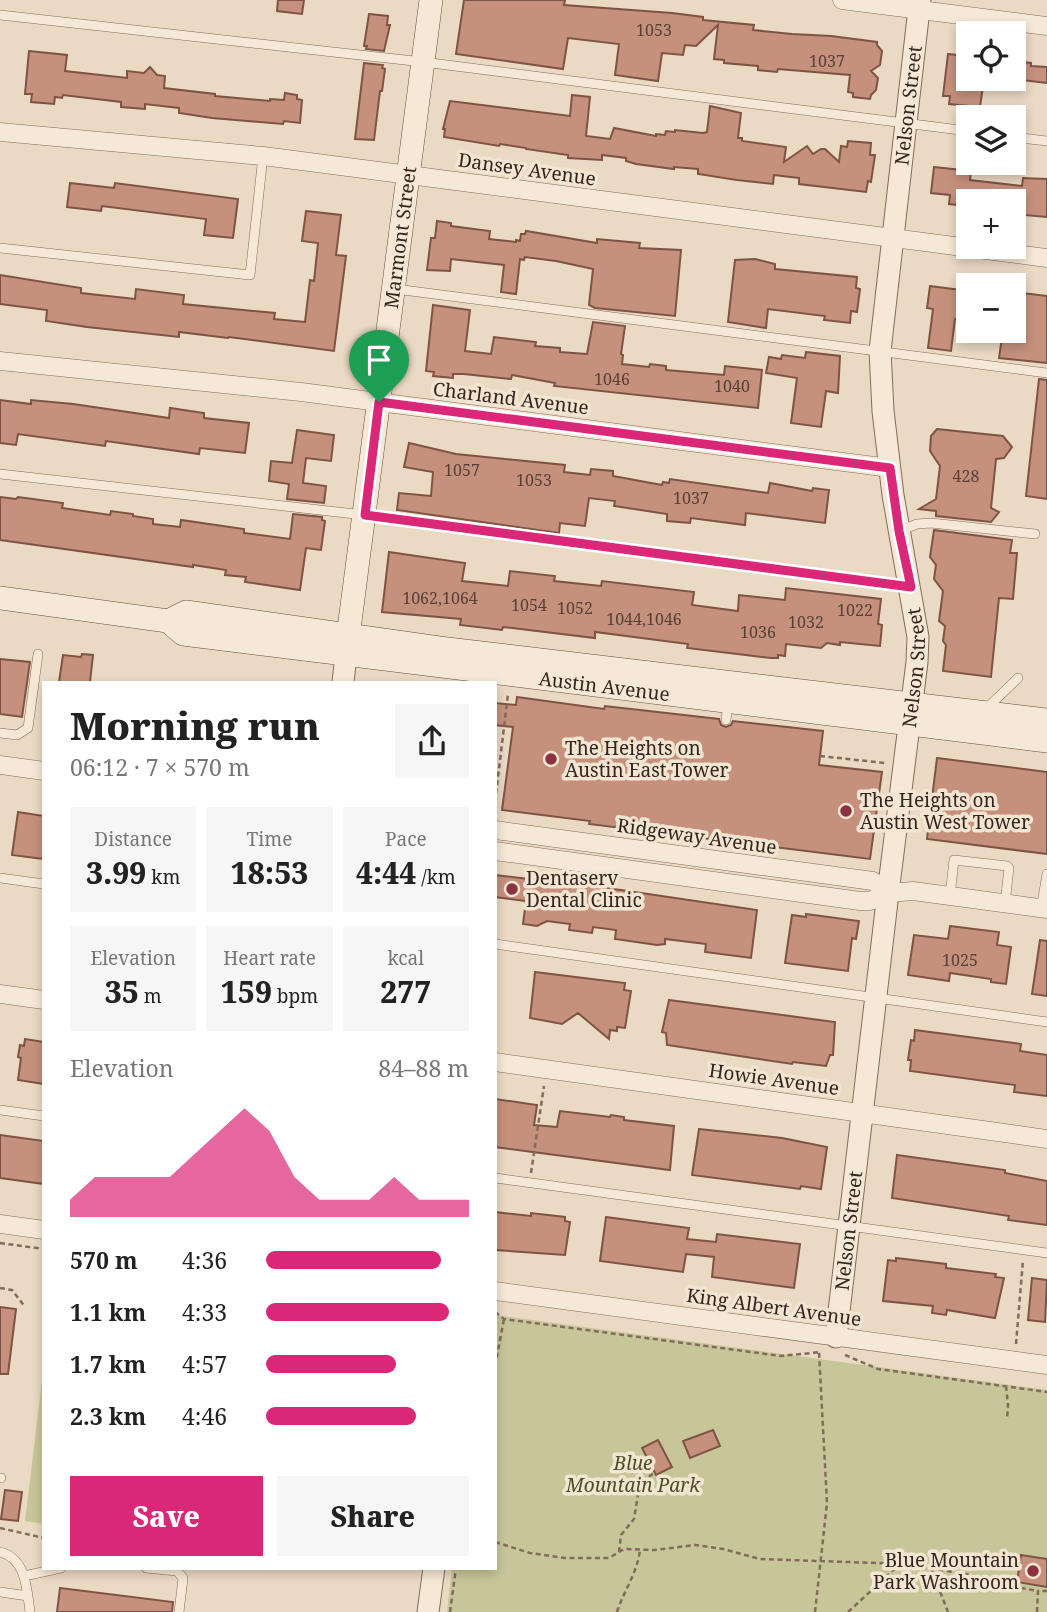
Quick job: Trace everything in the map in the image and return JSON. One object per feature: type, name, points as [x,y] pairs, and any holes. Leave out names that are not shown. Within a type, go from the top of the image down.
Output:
[{"type":"main road","name":"Marmont Street","points":[[347,645],[431,0]]},
{"type":"main road","name":"Austin Avenue","points":[[0,598],[168,621],[183,634],[347,645],[911,713],[1047,741]]},
{"type":"main road","name":"Austin Avenue","points":[[347,645],[727,710],[984,712],[1047,720]]},
{"type":"street","points":[[842,0],[920,5],[1047,26]]},
{"type":"street","name":"Nelson Street","points":[[838,1349],[849,1226],[918,637],[890,468],[883,411],[880,351],[920,5]]},
{"type":"street","name":"Dansey Avenue","points":[[0,132],[263,156],[1047,258]]},
{"type":"street","name":"Charland Avenue","points":[[0,361],[379,402],[890,468]]},
{"type":"street","name":"Marmont Street","points":[[343,681],[347,645]]},
{"type":"street","points":[[0,765],[42,771]]},
{"type":"street","name":"Ridgeway Avenue","points":[[497,830],[873,881],[888,893]]},
{"type":"street","name":"Ridgeway Avenue","points":[[497,850],[860,901],[870,901],[888,893],[913,891],[1044,909]]},
{"type":"street","points":[[0,994],[42,1000]]},
{"type":"street","name":"Howie Avenue","points":[[497,1062],[1047,1139]]},
{"type":"street","points":[[0,1223],[42,1230]]},
{"type":"street","name":"King Albert Avenue","points":[[497,1291],[838,1349],[1047,1365]]},
{"type":"street","points":[[428,1612],[434,1570]]},
{"type":"lane","points":[[0,15],[423,62],[956,129]]},
{"type":"lane","points":[[1026,139],[1047,141]]},
{"type":"lane","points":[[0,248],[250,275],[263,156]]},
{"type":"lane","points":[[395,289],[1047,373]]},
{"type":"lane","points":[[0,474],[365,515],[911,587]]},
{"type":"lane","points":[[899,531],[917,524],[931,523],[1035,534]]},
{"type":"lane","points":[[0,733],[17,735],[28,728],[38,654]]},
{"type":"lane","points":[[984,712],[1018,678]]},
{"type":"lane","points":[[950,896],[954,860],[1007,866],[1006,904]]},
{"type":"lane","points":[[1044,909],[1047,874]]},
{"type":"lane","points":[[0,878],[42,884]]},
{"type":"lane","points":[[497,944],[1047,1022]]},
{"type":"lane","points":[[0,1110],[42,1116]]},
{"type":"lane","points":[[497,1178],[1047,1253]]},
{"type":"lane","points":[[0,1552],[10,1554],[18,1562],[24,1576],[30,1612]]},
{"type":"lane","points":[[24,1576],[52,1570]]},
{"type":"lane","points":[[162,1570],[177,1572],[183,1578],[179,1612]]},
{"type":"lane","points":[[0,1592],[28,1596]]},
{"type":"path","points":[[497,785],[507,701]]},
{"type":"path","points":[[820,756],[889,763]]},
{"type":"path","points":[[530,1183],[545,1083]]},
{"type":"path","points":[[0,1243],[42,1250]]},
{"type":"path","points":[[1015,1348],[1022,1268]]},
{"type":"path","points":[[0,1288],[12,1290],[25,1307]]},
{"type":"path","points":[[497,1314],[503,1319],[780,1356],[838,1349],[878,1369],[1047,1392]]},
{"type":"path","points":[[497,1354],[503,1319]]},
{"type":"path","points":[[815,1612],[827,1503],[819,1352]]},
{"type":"path","points":[[1006,1386],[1009,1405],[1007,1420]]},
{"type":"path","points":[[619,1552],[621,1535],[634,1519],[640,1483],[654,1473]]},
{"type":"path","points":[[0,1528],[42,1538]]},
{"type":"path","points":[[497,1543],[530,1553],[565,1558],[609,1558],[624,1549],[695,1545],[760,1559],[900,1564],[1007,1581],[1016,1587],[1047,1591]]},
{"type":"path","points":[[617,1612],[624,1591],[639,1565],[640,1549]]},
{"type":"path","points":[[848,1612],[900,1564]]},
{"type":"path","points":[[931,1569],[948,1612]]},
{"type":"path","points":[[450,1612],[456,1570]]},
{"type":"path","points":[[1037,1612],[1038,1591]]},
{"type":"green space","name":"Blue Mountain Park","points":[[497,1315],[1047,1390],[1047,1612],[447,1612],[452,1570],[497,1570]]},
{"type":"green space","points":[[42,1381],[42,1524],[25,1521]]},
{"type":"building","points":[[278,0],[304,0],[302,14],[277,11]]},
{"type":"building","points":[[464,0],[565,0],[564,5],[672,13],[703,17],[703,20],[754,25],[753,30],[877,42],[882,51],[880,65],[871,71],[878,78],[876,90],[870,99],[853,97],[853,93],[848,92],[850,75],[758,70],[758,66],[724,63],[724,60],[714,59],[718,25],[696,46],[685,45],[683,55],[662,53],[658,81],[615,75],[619,44],[568,38],[563,69],[456,54]]},
{"type":"building","points":[[369,14],[388,16],[387,25],[390,25],[384,51],[366,49],[367,46],[364,46]]},
{"type":"building","points":[[29,51],[67,55],[65,71],[127,78],[127,71],[144,73],[150,67],[157,75],[165,76],[164,88],[270,101],[284,100],[285,93],[297,95],[297,99],[302,100],[300,123],[212,118],[179,113],[179,108],[145,104],[145,109],[121,107],[121,102],[63,95],[62,98],[55,97],[54,104],[31,102],[32,94],[25,94]]},
{"type":"building","points":[[948,54],[956,55],[956,91],[982,91],[980,105],[949,104],[950,96],[943,96]]},
{"type":"building","points":[[1026,62],[1031,63],[1031,66],[1047,67],[1047,83],[1026,81]]},
{"type":"building","points":[[364,63],[383,65],[382,68],[385,69],[374,140],[355,139]]},
{"type":"building","points":[[572,95],[590,97],[586,136],[610,139],[614,128],[656,136],[675,130],[703,133],[707,132],[710,106],[741,113],[738,138],[742,138],[742,141],[786,147],[784,162],[807,146],[813,154],[825,149],[839,162],[841,146],[847,147],[848,141],[871,143],[870,155],[875,155],[871,182],[868,181],[866,192],[799,184],[799,178],[774,175],[773,184],[698,174],[698,169],[636,164],[626,161],[626,158],[602,155],[602,160],[568,158],[568,155],[444,137],[443,129],[450,101],[570,116]]},
{"type":"building","points":[[934,167],[956,169],[956,175],[971,175],[970,180],[1022,186],[1023,178],[1047,179],[1047,217],[1026,215],[1026,189],[956,189],[956,205],[949,204],[950,195],[931,193]]},
{"type":"building","points":[[70,183],[114,188],[115,183],[238,199],[233,238],[204,235],[206,219],[102,206],[101,211],[67,207]]},
{"type":"building","points":[[306,211],[341,215],[336,255],[346,256],[334,351],[179,332],[179,337],[87,327],[46,321],[47,310],[0,304],[0,275],[81,288],[81,293],[135,299],[136,289],[184,295],[183,304],[275,313],[274,319],[305,322],[310,280],[314,281],[318,243],[302,241]]},
{"type":"building","points":[[437,221],[451,223],[451,226],[490,231],[489,239],[516,242],[520,241],[521,234],[526,231],[597,243],[597,239],[640,243],[639,248],[681,250],[675,316],[595,308],[589,305],[593,269],[556,261],[525,257],[524,260],[520,259],[516,294],[501,292],[504,265],[451,259],[450,271],[427,270],[431,238],[435,238]]},
{"type":"building","points":[[755,259],[775,264],[775,269],[857,277],[856,288],[860,289],[857,312],[851,311],[850,323],[824,320],[825,316],[768,309],[766,328],[728,322],[735,260]]},
{"type":"building","points":[[930,286],[956,289],[956,319],[951,351],[928,348],[933,309],[927,308]]},
{"type":"building","points":[[1026,294],[1047,296],[1047,363],[999,358],[1001,343],[1026,343]]},
{"type":"building","points":[[433,305],[470,310],[465,351],[491,354],[494,337],[536,342],[535,346],[560,348],[560,352],[587,354],[593,322],[625,326],[622,364],[649,367],[650,364],[666,366],[666,370],[724,375],[725,366],[762,370],[758,408],[554,386],[555,383],[512,375],[511,379],[464,374],[453,374],[453,378],[433,376],[434,372],[426,371]]},
{"type":"building","points":[[806,352],[840,356],[838,393],[826,391],[821,427],[791,423],[797,378],[766,373],[769,357],[781,359],[782,355],[805,358]]},
{"type":"building","points":[[1039,379],[1047,380],[1047,499],[1026,496]]},
{"type":"building","points":[[0,400],[31,404],[31,400],[73,404],[169,418],[170,408],[204,413],[204,418],[249,423],[245,453],[200,448],[199,454],[106,441],[105,446],[18,434],[16,445],[0,443]]},
{"type":"building","points":[[937,429],[1003,436],[1012,447],[1004,458],[996,459],[991,508],[999,512],[991,522],[936,516],[936,511],[919,509],[936,499],[940,466],[930,451],[931,436]]},
{"type":"building","points":[[297,430],[334,435],[331,461],[306,458],[303,483],[326,486],[324,503],[287,499],[289,484],[269,481],[271,461],[292,463]]},
{"type":"building","points":[[409,443],[456,454],[565,465],[564,472],[590,475],[591,469],[613,471],[613,476],[662,485],[663,482],[669,483],[670,479],[768,493],[770,483],[812,491],[813,488],[829,490],[825,523],[746,513],[745,525],[691,518],[690,523],[667,521],[667,514],[614,506],[615,501],[589,498],[585,526],[560,523],[559,533],[397,510],[399,493],[431,496],[433,472],[404,467]]},
{"type":"building","points":[[0,497],[63,503],[62,508],[110,515],[111,511],[133,514],[153,519],[153,524],[180,527],[181,520],[290,539],[293,514],[322,517],[325,521],[321,550],[306,548],[300,590],[245,582],[246,577],[225,575],[226,570],[0,540]]},
{"type":"building","points":[[934,530],[1012,540],[1010,553],[1017,553],[1013,599],[999,598],[991,677],[943,671],[945,626],[939,621],[943,591],[934,579],[936,565],[930,557]]},
{"type":"building","points":[[389,552],[465,563],[462,581],[508,586],[510,571],[555,576],[554,581],[601,586],[602,581],[694,592],[692,605],[738,611],[739,595],[785,600],[786,588],[881,599],[878,624],[882,625],[880,646],[840,642],[840,645],[827,643],[821,648],[786,644],[785,656],[771,658],[687,648],[688,644],[595,632],[595,638],[503,627],[502,630],[460,625],[461,619],[382,612]]},
{"type":"building","points":[[82,654],[93,655],[90,681],[59,681],[63,655],[81,657]]},
{"type":"building","points":[[0,659],[30,662],[22,717],[0,714]]},
{"type":"building","points":[[517,697],[604,709],[605,706],[719,719],[721,725],[726,727],[733,721],[823,731],[819,765],[882,772],[870,859],[589,824],[590,821],[502,810],[513,727],[497,725],[497,703],[516,705]]},
{"type":"building","points":[[937,758],[1047,772],[1047,854],[927,839]]},
{"type":"building","points":[[18,812],[42,816],[42,859],[12,855]]},
{"type":"building","points":[[497,875],[757,910],[751,958],[705,952],[706,944],[665,939],[665,944],[657,945],[615,939],[616,930],[593,927],[592,933],[569,930],[570,924],[547,921],[537,926],[523,924],[526,901],[497,897]]},
{"type":"building","points":[[806,914],[859,921],[856,939],[852,938],[848,971],[785,963],[792,915],[806,917]]},
{"type":"building","points":[[950,926],[999,932],[997,945],[1011,947],[1006,984],[950,973],[949,981],[908,975],[914,935],[948,939]]},
{"type":"building","points":[[1040,940],[1047,941],[1047,996],[1032,994]]},
{"type":"building","points":[[535,972],[625,983],[624,990],[631,991],[625,1028],[610,1030],[609,1039],[578,1013],[562,1024],[530,1018]]},
{"type":"building","points":[[669,1000],[835,1022],[833,1055],[830,1055],[826,1066],[792,1064],[667,1045],[666,1033],[662,1032]]},
{"type":"building","points":[[915,1030],[1021,1044],[1020,1051],[1047,1055],[1047,1096],[1014,1092],[1015,1085],[910,1071],[911,1060],[908,1060]]},
{"type":"building","points":[[25,1039],[42,1042],[42,1084],[18,1080],[20,1045],[24,1046]]},
{"type":"building","points":[[497,1099],[537,1105],[534,1125],[557,1127],[560,1111],[611,1115],[624,1117],[624,1120],[674,1126],[670,1170],[497,1147]]},
{"type":"building","points":[[699,1129],[782,1138],[827,1147],[821,1189],[801,1186],[800,1189],[692,1175]]},
{"type":"building","points":[[0,1135],[42,1141],[42,1184],[0,1178]]},
{"type":"building","points":[[897,1155],[1005,1170],[1005,1173],[1047,1181],[1047,1225],[1008,1220],[1009,1216],[892,1198]]},
{"type":"building","points":[[497,1212],[565,1217],[565,1221],[570,1222],[565,1255],[497,1250]]},
{"type":"building","points":[[606,1217],[689,1228],[687,1239],[716,1242],[717,1234],[800,1244],[794,1288],[712,1277],[714,1257],[686,1254],[683,1272],[600,1261]]},
{"type":"building","points":[[896,1258],[946,1264],[946,1268],[996,1274],[995,1277],[1004,1278],[995,1318],[947,1310],[946,1315],[932,1313],[933,1306],[883,1301],[888,1260],[896,1261]]},
{"type":"building","points":[[1032,1278],[1047,1280],[1045,1322],[1028,1320]]},
{"type":"building","points":[[0,1307],[16,1309],[8,1374],[0,1374]]},
{"type":"building","points":[[713,1430],[720,1446],[690,1458],[683,1441]]},
{"type":"building","points":[[658,1440],[672,1467],[656,1475],[642,1448]]},
{"type":"building","points":[[5,1490],[22,1492],[18,1521],[1,1519]]},
{"type":"building","name":"Blue Mountain Park Washroom","points":[[1021,1555],[1047,1559],[1047,1587],[1017,1582]]},
{"type":"building","points":[[60,1588],[173,1602],[172,1612],[57,1612]]},
{"type":"place","name":"The Heights on Austin East Tower","points":[[551,759]]},
{"type":"place","name":"The Heights on Austin West Tower","points":[[846,811]]},
{"type":"place","name":"Dentaserv Dental Clinic","points":[[512,889]]},
{"type":"place","name":"Blue Mountain Park Washroom","points":[[1033,1571]]},
{"type":"route","points":[[379,402],[890,468],[911,587],[365,515],[379,402]]}]
